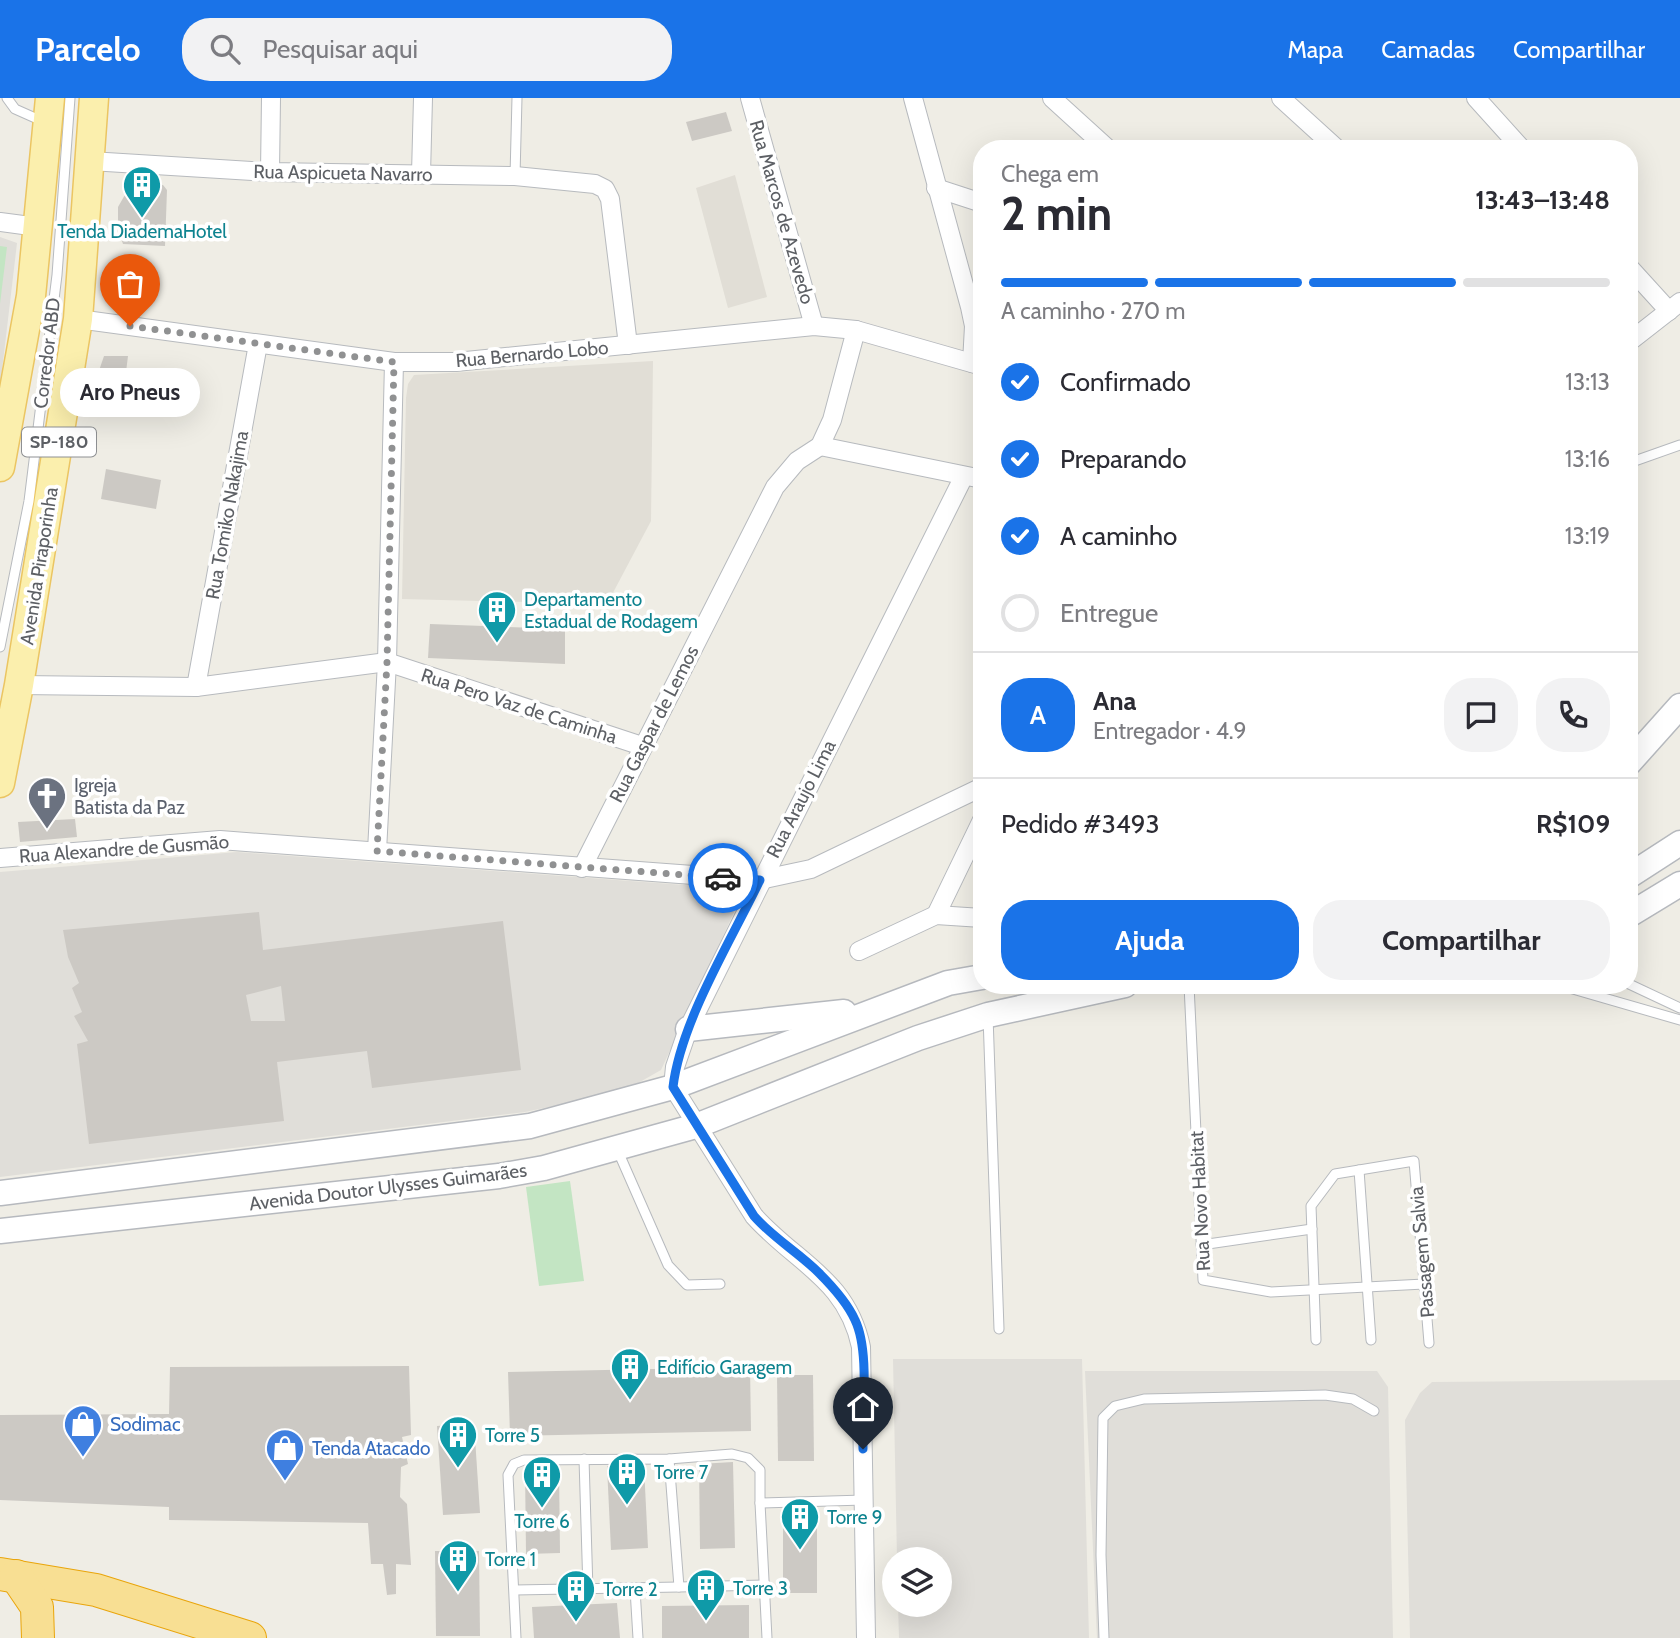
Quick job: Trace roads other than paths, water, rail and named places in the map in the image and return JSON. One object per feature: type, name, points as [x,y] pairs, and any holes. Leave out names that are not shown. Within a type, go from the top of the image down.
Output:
[{"type":"highway","points":[[5,1573],[37,1606],[38,1638]]},
{"type":"highway","points":[[5,1573],[96,1590],[250,1638]]},
{"type":"main road","name":"Avenida Piraporinha","points":[[0,783],[19,685],[79,319],[94,98]]},
{"type":"main road","name":"SP-180","points":[[0,467],[31,296],[49,111]]},
{"type":"main road","points":[[1638,753],[1680,706]]},
{"type":"main road","points":[[1638,870],[1680,843]]},
{"type":"main road","points":[[1638,910],[1680,884]]},
{"type":"main road","points":[[0,1193],[530,1126],[673,1087],[948,983],[973,979]]},
{"type":"main road","name":"Avenida Doutor Ulysses Guimarães","points":[[0,1231],[499,1176],[544,1168],[696,1126],[918,1038],[988,1015],[1084,994]]},
{"type":"main road","points":[[688,1029],[880,1008]]},
{"type":"street","points":[[270,172],[271,98]]},
{"type":"street","points":[[421,174],[424,98]]},
{"type":"street","name":"Rua Marcos de Azevedo","points":[[750,98],[814,326]]},
{"type":"street","points":[[914,98],[973,321]]},
{"type":"street","points":[[1052,98],[1098,140]]},
{"type":"street","points":[[1281,98],[1327,140]]},
{"type":"street","points":[[1476,98],[1514,140]]},
{"type":"street","name":"Rua Aspicueta Navarro","points":[[90,161],[270,172],[515,176],[595,184],[605,189],[610,199],[628,345]]},
{"type":"street","points":[[936,188],[973,200]]},
{"type":"street","points":[[0,222],[38,227]]},
{"type":"street","points":[[1638,275],[1674,307],[1638,335]]},
{"type":"street","name":"Rua Bernardo Lobo","points":[[79,319],[394,362],[456,362],[814,326],[856,330],[973,364]]},
{"type":"street","points":[[856,330],[832,420],[820,446],[973,478]]},
{"type":"street","name":"Rua Tomiko Nakajima","points":[[195,687],[258,344]]},
{"type":"street","points":[[377,851],[387,662],[394,362]]},
{"type":"street","name":"Rua Gaspar de Lemos","points":[[582,867],[775,486],[797,461],[820,446]]},
{"type":"street","name":"Rua Araujo Lima","points":[[673,1087],[676,1067],[688,1029],[760,880],[973,478]]},
{"type":"street","name":"Rua Pero Vaz de Caminha","points":[[19,685],[195,687],[387,662],[642,746]]},
{"type":"street","name":"Rua Alexandre de Gusmão","points":[[0,859],[220,840],[760,880],[811,869],[973,791]]},
{"type":"street","points":[[936,915],[973,839]]},
{"type":"street","points":[[859,951],[936,915],[973,917]]},
{"type":"street","points":[[673,1087],[754,1216],[768,1232],[818,1272],[841,1297],[856,1321],[861,1347],[866,1638]]},
{"type":"lane","points":[[7,98],[15,109],[49,111]]},
{"type":"lane","name":"Corredor ABD","points":[[0,648],[29,501],[57,275],[70,98]]},
{"type":"lane","points":[[515,176],[517,98]]},
{"type":"lane","points":[[1638,460],[1680,445]]},
{"type":"lane","points":[[1638,988],[1680,1008]]},
{"type":"lane","name":"Rua Novo Habitat","points":[[1189,994],[1203,1280],[1271,1292],[1424,1284]]},
{"type":"lane","points":[[1590,994],[1680,1020]]},
{"type":"lane","points":[[988,1015],[999,1329]]},
{"type":"lane","points":[[617,1148],[668,1265],[687,1285],[720,1284]]},
{"type":"lane","name":"Passagem Salvia","points":[[1359,1170],[1414,1161],[1429,1343]]},
{"type":"lane","points":[[1317,1340],[1311,1206],[1335,1174],[1359,1170],[1371,1340]]},
{"type":"lane","points":[[1201,1245],[1312,1229]]},
{"type":"lane","points":[[1104,1638],[1101,1555],[1104,1418],[1115,1406],[1144,1399],[1325,1395],[1353,1399],[1374,1411]]},
{"type":"lane","points":[[516,1638],[508,1475],[514,1464],[524,1460],[669,1459],[732,1454],[748,1458],[760,1470],[767,1638]]},
{"type":"lane","points":[[584,1459],[588,1590]]},
{"type":"lane","points":[[669,1459],[679,1587]]},
{"type":"lane","points":[[760,1503],[864,1500]]},
{"type":"lane","points":[[514,1590],[765,1585]]},
{"type":"lane","points":[[635,1589],[638,1638]]},
{"type":"place","name":"Tenda DiademaHotel","points":[[142,219]]},
{"type":"place","name":"Aro Pneus","points":[[130,326]]},
{"type":"place","name":"Departamento Estadual de Rodagem","points":[[497,644]]},
{"type":"place","name":"Igreja Batista da Paz","points":[[47,830]]},
{"type":"place","name":"Edifício Garagem","points":[[630,1401]]},
{"type":"place","name":"Sodimac","points":[[83,1458]]},
{"type":"place","name":"Torre 5","points":[[458,1469]]},
{"type":"place","name":"Tenda Atacado","points":[[285,1482]]},
{"type":"place","name":"Torre 7","points":[[627,1506]]},
{"type":"place","name":"Torre 6","points":[[542,1509]]},
{"type":"place","name":"Torre 9","points":[[800,1551]]},
{"type":"place","name":"Torre 1","points":[[458,1593]]},
{"type":"place","name":"Torre 3","points":[[706,1622]]},
{"type":"place","name":"Torre 2","points":[[576,1623]]}]
